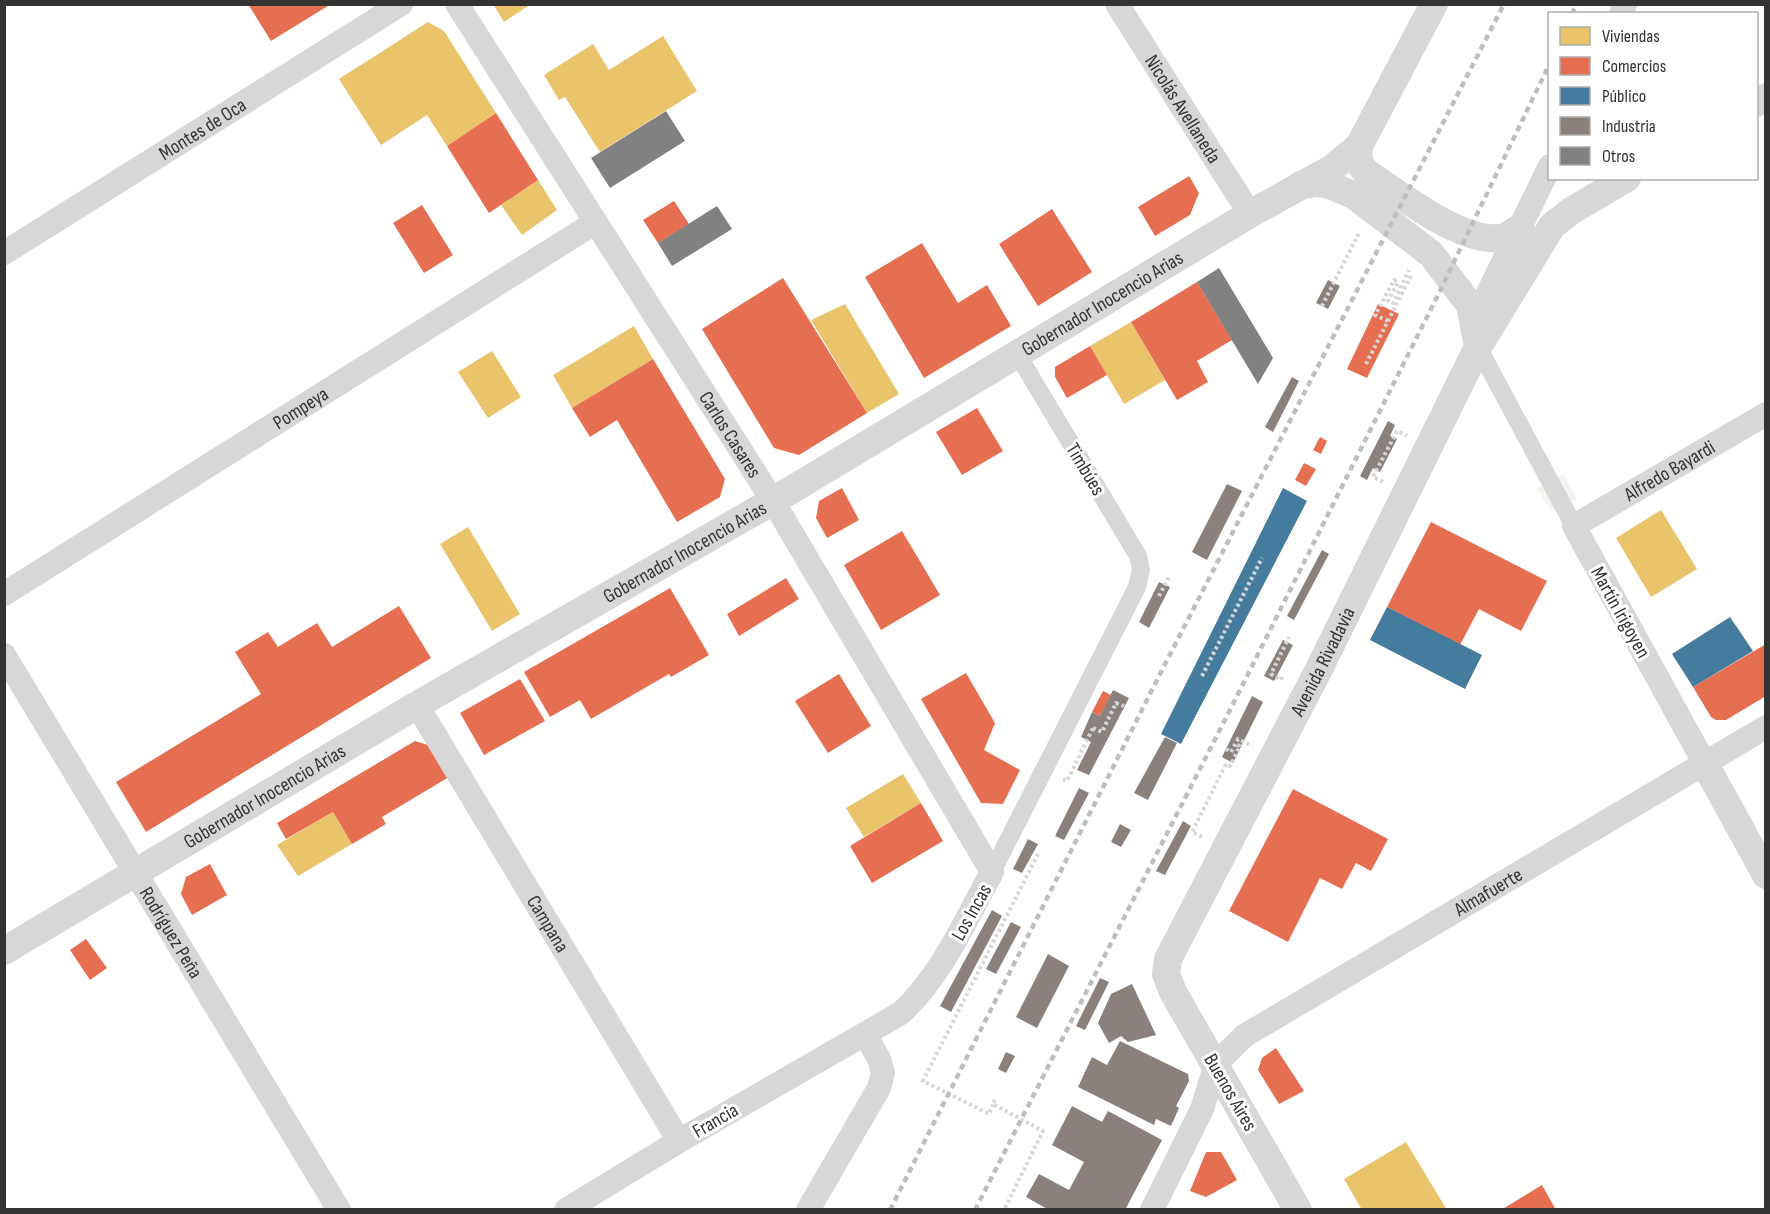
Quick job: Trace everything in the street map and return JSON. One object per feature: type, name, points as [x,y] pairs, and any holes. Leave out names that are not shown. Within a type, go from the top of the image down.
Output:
[{"type":"street","name":"Montes de Oca","points":[[4,253],[401,4]]},
{"type":"street","name":"Carlos Casares","points":[[457,4],[773,501],[992,872]]},
{"type":"street","name":"Nicolás Avellaneda","points":[[1118,4],[1250,214]]},
{"type":"street","points":[[1434,4],[1359,146],[1357,155],[1360,166],[1367,173],[1443,223],[1479,237],[1507,236],[1521,227]]},
{"type":"street","name":"Gobernador Inocencio Arias","points":[[4,951],[417,705],[773,501],[1250,214],[1331,169],[1359,146]]},
{"type":"street","name":"Avenida Rivadavia","points":[[1478,347],[1487,295],[1548,170]]},
{"type":"street","name":"Avenida Rivadavia","points":[[1166,975],[1168,959],[1318,671],[1478,347],[1552,226],[1571,211],[1624,180]]},
{"type":"street","points":[[1301,185],[1316,183],[1330,185],[1355,196],[1431,254],[1470,305],[1478,347]]},
{"type":"street","name":"Pompeya","points":[[4,594],[596,222]]},
{"type":"street","name":"Martín Irigoyen","points":[[1478,347],[1766,875]]},
{"type":"street","name":"Timbúes","points":[[1018,355],[1138,556],[1141,570],[1137,587]]},
{"type":"street","name":"Alfredo Bayardi","points":[[1574,526],[1766,414]]},
{"type":"street","name":"Los Incas","points":[[865,1035],[901,1012],[916,999],[936,974],[992,872],[1137,587]]},
{"type":"street","name":"Rodríguez Peña","points":[[4,655],[339,1209]]},
{"type":"street","name":"Campana","points":[[417,705],[679,1141]]},
{"type":"street","name":"Almafuerte","points":[[1216,1064],[1244,1036],[1766,727]]},
{"type":"street","name":"Buenos Aires","points":[[1166,975],[1173,992],[1298,1209]]},
{"type":"street","points":[[808,1209],[879,1088],[883,1072],[879,1059],[865,1035]]},
{"type":"street","name":"Francia","points":[[566,1209],[679,1141],[865,1035]]},
{"type":"street","points":[[1152,1209],[1202,1109],[1216,1064]]},
{"type":"path","points":[[1353,225],[1367,234]]},
{"type":"path","points":[[1322,306],[1360,230]]},
{"type":"path","points":[[1401,262],[1421,279]]},
{"type":"path","points":[[1366,364],[1411,271]]},
{"type":"path","points":[[1388,321],[1375,315],[1394,280],[1398,282],[1388,301],[1393,303],[1411,271]]},
{"type":"path","points":[[1373,477],[1383,453],[1397,431]]},
{"type":"path","points":[[1202,676],[1262,558]]},
{"type":"path","points":[[1273,670],[1289,637]]},
{"type":"path","points":[[1087,725],[1102,732],[1116,703],[1124,706]]},
{"type":"path","points":[[1067,781],[1093,728]]},
{"type":"path","points":[[1226,749],[1232,752],[1238,739],[1244,742]]},
{"type":"path","points":[[1192,832],[1226,764],[1230,766],[1240,746],[1235,744]]},
{"type":"path","points":[[1004,1209],[1043,1131],[994,1102],[989,1114],[924,1081],[1039,852]]},
{"type":"shaded area","points":[[1563,474],[1577,499],[1552,513],[1537,488]]},
{"type":"building: Viviendas","points":[[493,4],[531,4],[504,22]]},
{"type":"building: Viviendas","points":[[428,22],[444,31],[496,113],[447,146],[427,115],[381,145],[339,79]]},
{"type":"building: Viviendas","points":[[663,36],[697,91],[600,152],[565,97],[559,100],[544,75],[593,44],[609,70]]},
{"type":"building: Viviendas","points":[[538,180],[557,210],[522,235],[501,205]]},
{"type":"building: Viviendas","points":[[845,304],[899,394],[867,413],[811,320]]},
{"type":"building: Viviendas","points":[[1131,322],[1165,380],[1124,404],[1090,346]]},
{"type":"building: Viviendas","points":[[634,326],[653,359],[572,408],[553,375]]},
{"type":"building: Viviendas","points":[[492,351],[521,397],[488,418],[458,372]]},
{"type":"building: Viviendas","points":[[1661,510],[1697,569],[1651,597],[1616,538]]},
{"type":"building: Viviendas","points":[[468,527],[520,614],[492,631],[440,544]]},
{"type":"building: Viviendas","points":[[903,774],[921,803],[864,837],[846,808]]},
{"type":"building: Viviendas","points":[[333,812],[352,844],[298,876],[277,845]]},
{"type":"building: Viviendas","points":[[1406,1142],[1447,1210],[1362,1210],[1344,1179]]},
{"type":"building: Comercios","points":[[248,4],[331,4],[271,41]]},
{"type":"building: Comercios","points":[[496,113],[538,180],[489,213],[447,146]]},
{"type":"building: Comercios","points":[[1189,176],[1199,193],[1190,215],[1155,236],[1138,207]]},
{"type":"building: Comercios","points":[[674,201],[689,224],[658,243],[643,220]]},
{"type":"building: Comercios","points":[[422,205],[453,255],[424,273],[393,223]]},
{"type":"building: Comercios","points":[[1052,209],[1092,272],[1038,306],[999,244]]},
{"type":"building: Comercios","points":[[922,243],[958,303],[987,285],[1011,326],[924,378],[865,277]]},
{"type":"building: Comercios","points":[[783,278],[867,413],[799,455],[774,448],[702,329]]},
{"type":"building: Comercios","points":[[1197,282],[1232,340],[1197,361],[1208,382],[1177,400],[1131,322]]},
{"type":"building: Comercios","points":[[1378,304],[1399,314],[1367,378],[1347,369]]},
{"type":"building: Comercios","points":[[1090,346],[1107,375],[1067,398],[1055,377],[1055,367]]},
{"type":"building: Comercios","points":[[653,359],[725,479],[720,497],[677,522],[617,420],[590,437],[572,408]]},
{"type":"building: Comercios","points":[[977,408],[1003,451],[962,475],[936,432]]},
{"type":"building: Comercios","points":[[1320,437],[1327,441],[1321,454],[1313,450]]},
{"type":"building: Comercios","points":[[1304,463],[1316,469],[1306,486],[1295,480]]},
{"type":"building: Comercios","points":[[842,488],[859,520],[827,538],[816,518],[819,501]]},
{"type":"building: Comercios","points":[[1431,522],[1547,581],[1521,631],[1479,609],[1460,645],[1387,607]]},
{"type":"building: Comercios","points":[[902,531],[940,595],[881,630],[844,565]]},
{"type":"building: Comercios","points":[[786,578],[799,599],[739,636],[727,614]]},
{"type":"building: Comercios","points":[[670,588],[709,655],[671,677],[669,674],[591,719],[580,700],[550,717],[524,672]]},
{"type":"building: Comercios","points":[[399,606],[431,658],[146,832],[116,782],[261,694],[235,652],[268,632],[278,647],[317,623],[332,647]]},
{"type":"building: Comercios","points":[[1766,644],[1766,696],[1726,720],[1716,720],[1711,717],[1693,687]]},
{"type":"building: Comercios","points":[[966,673],[995,723],[984,750],[1020,770],[1003,804],[981,803],[921,699]]},
{"type":"building: Comercios","points":[[839,674],[871,726],[828,753],[795,701]]},
{"type":"building: Comercios","points":[[520,679],[545,721],[484,755],[460,713]]},
{"type":"building: Comercios","points":[[1103,691],[1111,695],[1100,716],[1092,712]]},
{"type":"building: Comercios","points":[[415,741],[431,746],[449,777],[382,817],[386,824],[352,844],[333,812],[286,839],[277,823]]},
{"type":"building: Comercios","points":[[1293,789],[1388,839],[1371,871],[1356,863],[1342,889],[1320,878],[1288,942],[1229,911]]},
{"type":"building: Comercios","points":[[921,803],[943,841],[872,883],[850,846]]},
{"type":"building: Comercios","points":[[210,864],[227,895],[192,915],[181,894],[186,877]]},
{"type":"building: Comercios","points":[[86,939],[107,968],[90,980],[70,950]]},
{"type":"building: Comercios","points":[[1276,1048],[1304,1091],[1279,1104],[1258,1070],[1262,1058]]},
{"type":"building: Comercios","points":[[1206,1152],[1221,1152],[1237,1180],[1206,1197],[1190,1191]]},
{"type":"building: Comercios","points":[[1542,1185],[1556,1210],[1501,1210]]},
{"type":"building: Público","points":[[1283,488],[1307,501],[1181,744],[1161,734]]},
{"type":"building: Público","points":[[1387,607],[1482,655],[1465,689],[1370,640]]},
{"type":"building: Público","points":[[1730,617],[1753,651],[1693,687],[1672,654]]},
{"type":"building: Industria","points":[[1328,280],[1340,286],[1328,309],[1316,303]]},
{"type":"building: Industria","points":[[1292,377],[1299,381],[1273,432],[1265,427]]},
{"type":"building: Industria","points":[[1388,421],[1395,425],[1390,436],[1397,439],[1380,472],[1373,468],[1367,480],[1360,476]]},
{"type":"building: Industria","points":[[1227,484],[1242,491],[1207,560],[1192,552]]},
{"type":"building: Industria","points":[[1322,550],[1329,554],[1294,620],[1287,616]]},
{"type":"building: Industria","points":[[1159,582],[1170,587],[1149,628],[1139,622]]},
{"type":"building: Industria","points":[[1283,640],[1293,645],[1274,681],[1264,676]]},
{"type":"building: Industria","points":[[1113,690],[1129,698],[1089,775],[1077,770],[1091,742],[1081,737],[1092,712],[1100,716]]},
{"type":"building: Industria","points":[[1252,696],[1263,702],[1233,763],[1222,757]]},
{"type":"building: Industria","points":[[1165,737],[1177,743],[1148,800],[1134,793]]},
{"type":"building: Industria","points":[[1079,788],[1089,793],[1064,840],[1055,836]]},
{"type":"building: Industria","points":[[1183,821],[1191,826],[1165,875],[1156,871]]},
{"type":"building: Industria","points":[[1120,824],[1131,830],[1121,847],[1111,842]]},
{"type":"building: Industria","points":[[1028,839],[1038,844],[1022,873],[1013,869]]},
{"type":"building: Industria","points":[[992,910],[1002,916],[951,1012],[940,1006]]},
{"type":"building: Industria","points":[[1011,922],[1021,927],[996,974],[986,969]]},
{"type":"building: Industria","points":[[1048,954],[1069,966],[1037,1028],[1016,1017]]},
{"type":"building: Industria","points":[[1100,978],[1109,982],[1085,1030],[1076,1026]]},
{"type":"building: Industria","points":[[1132,984],[1156,1035],[1128,1042],[1121,1036],[1109,1043],[1098,1023],[1111,994]]},
{"type":"building: Industria","points":[[1120,1041],[1188,1074],[1189,1081],[1176,1106],[1179,1108],[1171,1126],[1156,1119],[1154,1125],[1078,1087],[1092,1057],[1107,1065]]},
{"type":"building: Industria","points":[[1006,1052],[1015,1056],[1006,1073],[998,1069]]},
{"type":"building: Industria","points":[[1072,1106],[1102,1122],[1108,1111],[1162,1140],[1125,1210],[1049,1210],[1026,1197],[1039,1174],[1069,1190],[1084,1162],[1052,1145]]},
{"type":"building: Otros","points":[[666,111],[685,141],[610,188],[591,158]]},
{"type":"building: Otros","points":[[717,206],[732,229],[672,266],[658,243]]},
{"type":"building: Otros","points":[[1219,268],[1273,358],[1258,384],[1197,282]]},
{"type":"railway","points":[[890,1210],[1160,674],[1504,4]]},
{"type":"railway","points":[[1573,12],[1576,4]]},
{"type":"railway","points":[[975,1210],[1232,706],[1437,297],[1548,67]]}]
